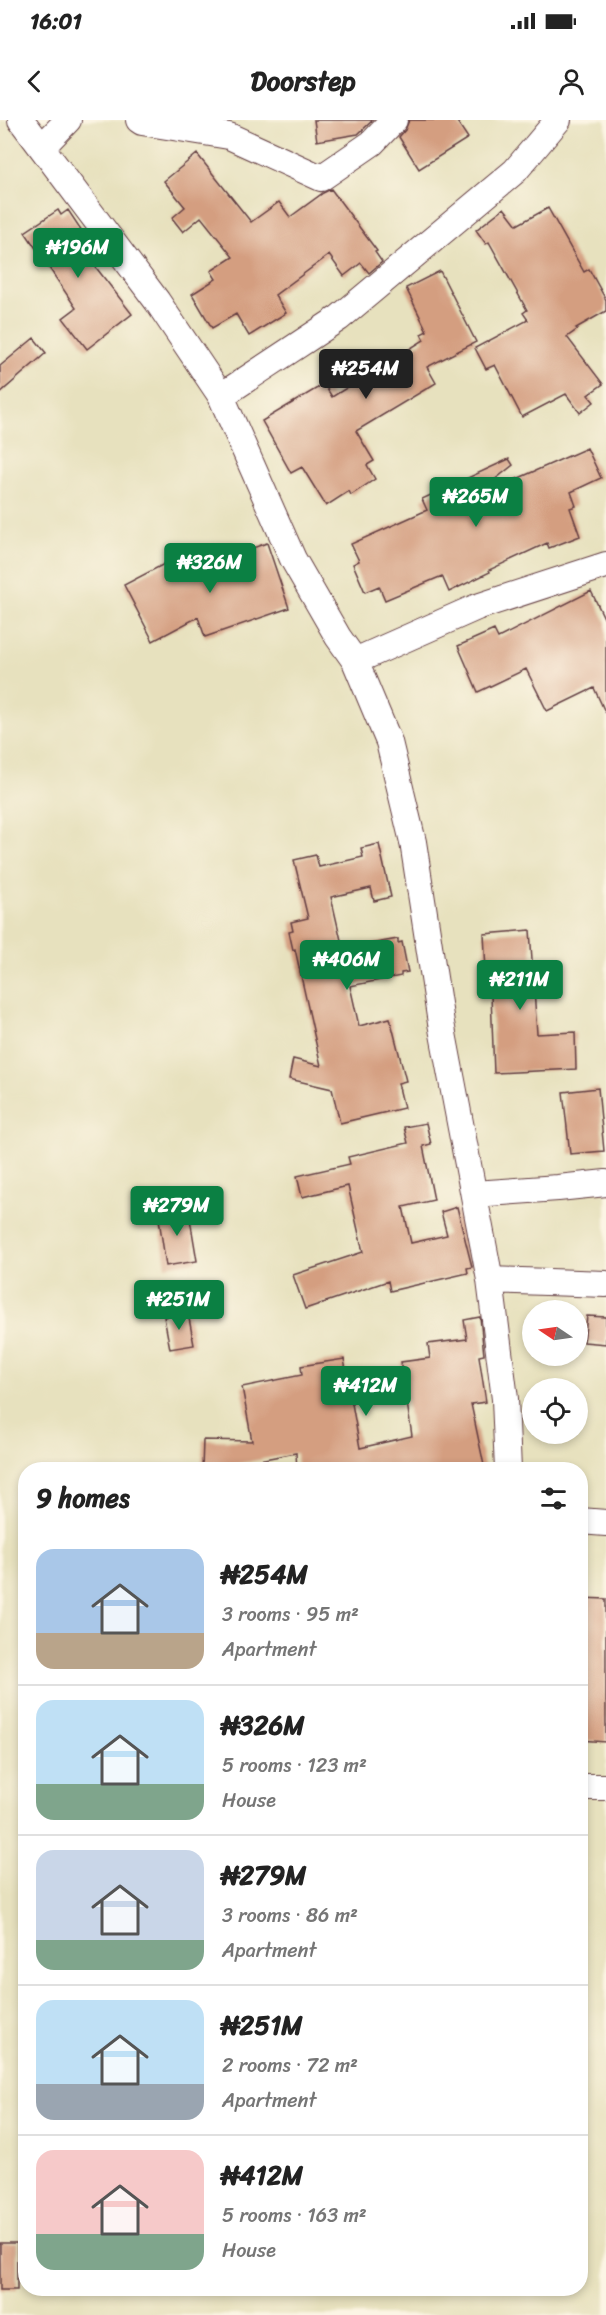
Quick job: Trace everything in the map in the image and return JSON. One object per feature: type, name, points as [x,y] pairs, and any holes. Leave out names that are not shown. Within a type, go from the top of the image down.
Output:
[{"type":"street","points":[[21,120],[157,302],[221,396],[293,559],[338,637],[355,661],[389,742],[413,842],[441,1023],[490,1280],[505,1399],[508,1462]]},
{"type":"street","points":[[42,147],[68,120]]},
{"type":"street","points":[[139,120],[229,136],[321,178],[372,143],[394,120]]},
{"type":"street","points":[[221,396],[339,318],[515,171],[558,120]]},
{"type":"street","points":[[355,661],[477,608],[606,565]]},
{"type":"street","points":[[474,1194],[606,1183]]},
{"type":"street","points":[[490,1280],[606,1284]]},
{"type":"street","points":[[588,1521],[606,1522]]},
{"type":"street","points":[[588,1787],[606,1787]]},
{"type":"building","points":[[314,120],[373,120],[358,134],[317,141]]},
{"type":"building","points":[[409,120],[456,120],[468,138],[419,169],[399,137]]},
{"type":"building","points":[[197,154],[251,222],[279,202],[290,217],[331,189],[377,251],[375,252],[382,262],[369,273],[361,263],[344,276],[329,255],[275,295],[286,313],[249,336],[236,314],[212,328],[192,294],[216,279],[211,271],[233,257],[201,217],[183,232],[172,218],[185,207],[164,181]]},
{"type":"building","points":[[504,208],[517,225],[548,208],[584,272],[589,269],[606,300],[606,311],[576,328],[578,329],[567,337],[603,384],[588,395],[594,402],[580,413],[566,394],[522,417],[495,365],[486,369],[475,348],[528,320],[523,313],[527,310],[489,242],[486,244],[476,230]]},
{"type":"building","points":[[58,210],[61,215],[68,210],[82,231],[76,236],[91,261],[132,314],[87,349],[63,318],[76,308],[25,232]]},
{"type":"building","points":[[440,271],[476,342],[427,367],[436,383],[356,431],[374,461],[367,465],[375,479],[351,495],[349,491],[326,506],[302,467],[291,473],[262,421],[324,384],[332,397],[424,340],[421,334],[427,331],[406,288]]},
{"type":"building","points":[[34,338],[46,353],[0,393],[0,366]]},
{"type":"building","points":[[587,448],[601,478],[571,492],[576,506],[570,508],[580,536],[549,548],[547,543],[449,592],[442,576],[385,600],[379,586],[365,592],[353,564],[359,561],[351,544],[427,510],[422,499],[509,459],[513,465],[483,489],[485,493]]},
{"type":"building","points":[[267,543],[289,608],[205,637],[198,617],[153,641],[124,585],[168,562],[175,575]]},
{"type":"building","points":[[591,591],[606,622],[606,714],[594,688],[547,711],[526,669],[478,692],[458,646],[494,630],[498,638]]},
{"type":"building","points":[[379,844],[391,897],[374,901],[371,888],[331,897],[343,949],[398,939],[398,943],[402,942],[408,972],[401,973],[401,976],[350,986],[359,1026],[390,1018],[406,1081],[398,1083],[404,1108],[340,1123],[332,1089],[289,1079],[293,1059],[321,1066],[295,949],[293,950],[289,932],[293,931],[291,922],[308,918],[294,860],[316,855],[319,867],[363,857],[361,848]]},
{"type":"building","points":[[530,930],[537,1034],[575,1032],[576,1069],[494,1073],[490,969],[486,970],[484,934]]},
{"type":"building","points":[[598,1088],[604,1151],[570,1154],[563,1092]]},
{"type":"building","points":[[426,1123],[431,1144],[423,1146],[434,1200],[403,1207],[411,1243],[447,1235],[441,1212],[457,1207],[472,1267],[467,1268],[468,1273],[390,1291],[388,1281],[305,1309],[293,1275],[363,1252],[348,1186],[302,1197],[297,1176],[350,1164],[348,1157],[408,1143],[404,1127]]},
{"type":"building","points":[[188,1207],[197,1261],[166,1266],[158,1212]]},
{"type":"building","points":[[188,1313],[194,1345],[170,1349],[164,1317]]},
{"type":"building","points":[[588,1316],[606,1317],[606,1344],[588,1342]]},
{"type":"building","points":[[480,1317],[484,1355],[479,1356],[486,1402],[471,1404],[483,1462],[297,1462],[296,1453],[248,1462],[202,1462],[203,1440],[252,1441],[242,1387],[302,1375],[301,1366],[344,1359],[360,1448],[412,1436],[401,1362],[430,1358],[428,1344],[467,1339],[464,1320]]},
{"type":"building","points":[[588,1598],[606,1599],[606,1742],[588,1741]]},
{"type":"building","points":[[0,2243],[17,2243],[17,2290],[0,2290]]}]
